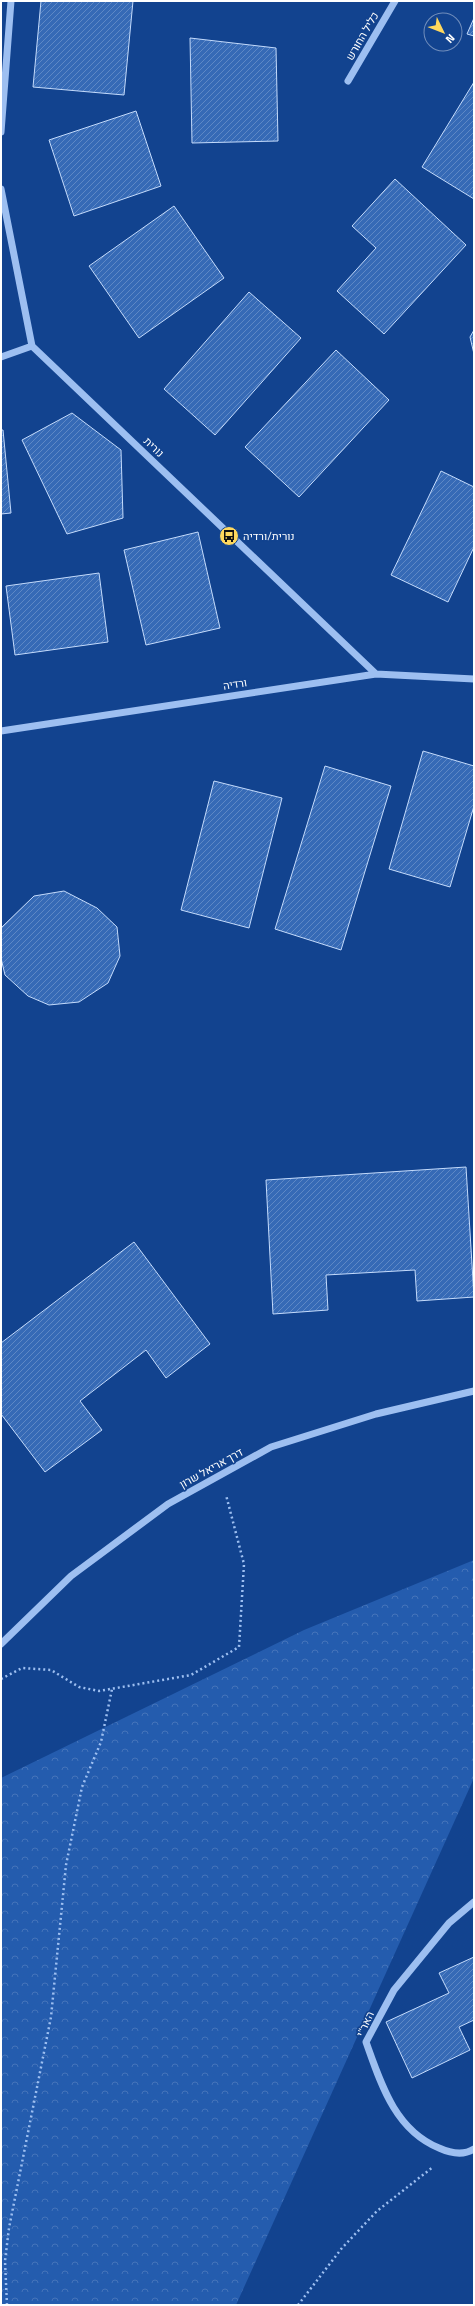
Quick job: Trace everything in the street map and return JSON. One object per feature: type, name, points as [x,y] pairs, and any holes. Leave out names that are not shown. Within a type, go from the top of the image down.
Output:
[{"type":"street","points":[[1,132],[11,1]]},
{"type":"street","name":"כליל החורש","points":[[348,81],[395,1]]},
{"type":"street","points":[[1,189],[32,346],[1,357]]},
{"type":"street","name":"נורית","points":[[32,346],[376,674]]},
{"type":"street","name":"ורדיה","points":[[1,731],[376,674],[474,679]]},
{"type":"street","name":"דרך אריאל שרון","points":[[1,1644],[71,1576],[168,1504],[271,1447],[376,1414],[474,1392]]},
{"type":"street","name":"האר\"י","points":[[451,2154],[424,2142],[399,2118],[382,2086],[366,2042],[394,1990],[449,1923],[474,1902]]},
{"type":"street","points":[[451,2154],[470,2152],[474,2149]]},
{"type":"path","points":[[1,1679],[22,1668],[51,1670],[79,1687],[99,1691],[190,1675],[239,1647],[244,1564],[221,1475]]},
{"type":"path","points":[[7,2305],[5,2260],[9,2228],[51,2017],[66,1865],[82,1787],[101,1742],[112,1688]]},
{"type":"path","points":[[298,2305],[342,2248],[377,2211],[451,2154]]},
{"type":"green space","points":[[474,1560],[474,1778],[236,2305],[1,2305],[1,1778],[304,1630]]},
{"type":"building","points":[[41,1],[133,1],[124,95],[33,87]]},
{"type":"building","points":[[474,18],[474,36],[467,34]]},
{"type":"building","points":[[190,38],[276,48],[278,141],[192,143]]},
{"type":"building","points":[[474,82],[474,199],[422,167]]},
{"type":"building","points":[[136,111],[161,186],[74,216],[49,140]]},
{"type":"building","points":[[395,179],[466,245],[384,334],[337,291],[376,248],[352,226]]},
{"type":"building","points":[[174,206],[224,278],[139,338],[89,266]]},
{"type":"building","points":[[249,292],[301,338],[215,435],[164,389]]},
{"type":"building","points":[[474,330],[474,354],[470,337]]},
{"type":"building","points":[[336,350],[389,400],[299,497],[245,447]]},
{"type":"building","points":[[72,413],[121,450],[123,518],[67,534],[22,440]]},
{"type":"building","points":[[1,430],[3,430],[11,513],[1,514]]},
{"type":"building","points":[[441,471],[474,487],[474,547],[448,602],[391,575]]},
{"type":"building","points":[[198,532],[220,628],[146,645],[124,550]]},
{"type":"building","points":[[99,573],[108,642],[15,655],[6,586]]},
{"type":"building","points":[[423,751],[474,766],[474,806],[450,887],[389,869]]},
{"type":"building","points":[[325,766],[391,786],[341,950],[275,929]]},
{"type":"building","points":[[214,781],[282,798],[249,928],[181,910]]},
{"type":"building","points":[[64,891],[97,908],[117,927],[120,956],[108,983],[79,1002],[49,1005],[28,996],[5,975],[1,958],[1,928],[34,896]]},
{"type":"building","points":[[466,1167],[474,1297],[417,1301],[415,1270],[326,1275],[328,1310],[273,1314],[266,1180]]},
{"type":"building","points":[[134,1242],[210,1344],[166,1378],[146,1350],[80,1401],[102,1430],[45,1472],[1,1414],[1,1343]]},
{"type":"building","points":[[474,1957],[474,2020],[459,2027],[470,2050],[412,2078],[386,2022],[449,1993],[439,1973]]},
{"type":"place","name":"נורית/ורדיה","points":[[229,536]]}]
